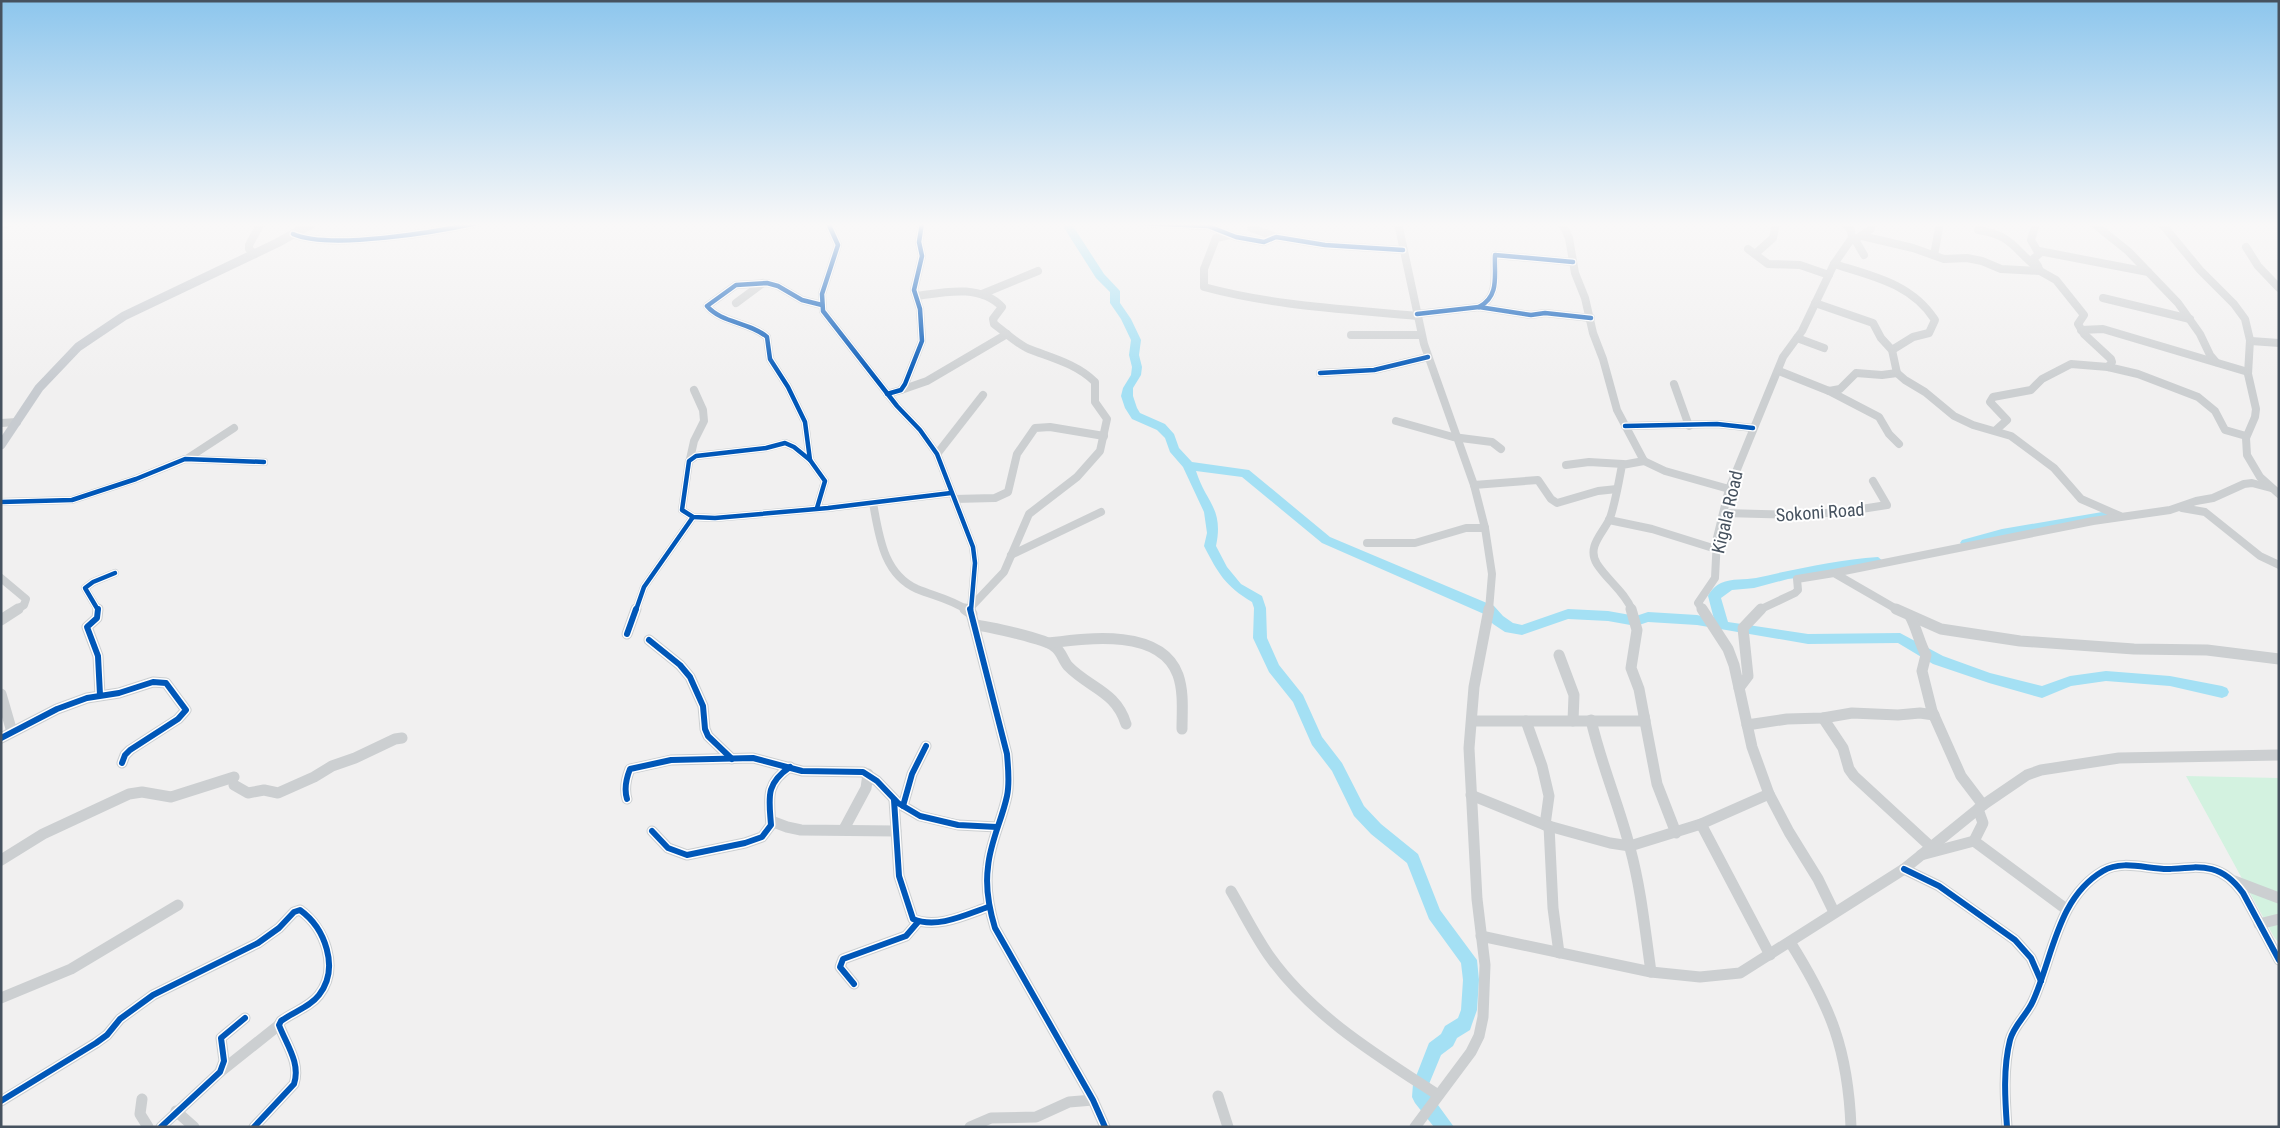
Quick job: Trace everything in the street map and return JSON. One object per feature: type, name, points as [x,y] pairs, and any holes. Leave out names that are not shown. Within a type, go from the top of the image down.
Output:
[{"type":"main road","points":[[1,445],[39,388],[78,347],[124,316],[209,276]]},
{"type":"street","points":[[827,276],[822,304],[823,311],[887,394],[920,430],[937,454],[952,496],[970,535],[975,564],[971,611],[1007,754],[1007,796],[997,827],[986,882],[988,907],[995,928],[1093,1100],[1105,1127]]},
{"type":"street","points":[[900,390],[910,376],[922,340],[920,309],[914,290],[917,276]]},
{"type":"street","points":[[982,294],[1027,276]]},
{"type":"street","points":[[1204,276],[1204,287],[1237,296],[1278,303],[1417,315],[1479,307],[1489,303],[1494,294],[1494,276]]},
{"type":"street","points":[[1409,276],[1421,335],[1474,486],[1485,528],[1492,574],[1488,621],[1474,687],[1469,748],[1477,899],[1485,996],[1479,1036],[1471,1052],[1415,1127]]},
{"type":"street","points":[[1577,276],[1612,393],[1625,426],[1644,461]]},
{"type":"street","name":"Kigala Road","points":[[1830,276],[1797,338],[1783,357],[1779,371],[1753,428],[1729,489],[1716,549],[1716,578],[1701,596],[1698,603],[1728,649],[1734,665],[1747,725],[1769,794],[1789,832],[1818,879],[1834,912]]},
{"type":"street","points":[[1867,276],[1902,288],[1917,297],[1931,312],[1935,320],[1929,333],[1914,337],[1892,350]]},
{"type":"street","points":[[2049,276],[2059,282],[2071,301],[2085,316],[2078,322],[2082,330],[2111,359],[2112,362],[2108,367]]},
{"type":"street","points":[[2152,276],[2190,319],[2210,355],[2216,362]]},
{"type":"street","points":[[2206,276],[2235,305],[2248,328],[2250,340],[2248,372],[2257,406],[2256,417],[2246,436],[2245,451],[2254,469],[2279,494]]},
{"type":"street","points":[[2267,276],[2279,288]]},
{"type":"street","points":[[810,460],[805,422],[788,387],[774,369],[770,359],[767,337],[744,322],[707,309],[709,303],[736,286],[763,283],[771,283],[802,300],[822,304]]},
{"type":"street","points":[[736,303],[763,283]]},
{"type":"street","points":[[917,296],[950,292],[982,294],[993,298],[1002,306],[1002,309],[993,321],[1007,334],[1027,348],[1079,369],[1095,382],[1095,402],[1107,419],[1100,451],[1077,477],[1030,514],[1024,522],[1004,572],[971,611]]},
{"type":"street","points":[[2103,298],[2190,319]]},
{"type":"street","points":[[1815,303],[1870,321],[1892,350],[1896,373]]},
{"type":"street","points":[[1479,307],[1530,315],[1544,313],[1591,318]]},
{"type":"street","points":[[2082,330],[2103,329],[2248,372]]},
{"type":"street","points":[[887,394],[916,388],[1007,334]]},
{"type":"street","points":[[1351,335],[1421,335]]},
{"type":"street","points":[[1797,338],[1824,348]]},
{"type":"street","points":[[2250,340],[2279,343]]},
{"type":"street","points":[[1320,373],[1374,370],[1428,357]]},
{"type":"street","points":[[1996,430],[2007,420],[1995,410],[1990,402],[1992,397],[2031,390],[2042,379],[2071,364],[2108,367],[2138,374],[2198,397],[2215,411],[2225,430],[2246,436]]},
{"type":"street","points":[[1779,371],[1829,391],[1879,417],[1889,434],[1899,444]]},
{"type":"street","points":[[1829,391],[1840,389],[1856,373],[1882,376],[1896,373],[1925,392],[1954,416],[1973,425],[1996,430],[2011,436],[2054,468],[2081,499],[2123,517]]},
{"type":"street","points":[[1674,384],[1689,426]]},
{"type":"street","points":[[694,390],[703,410],[704,418],[694,441],[681,506],[682,510],[694,517],[714,518],[952,496],[995,498],[1008,492],[1017,454],[1034,428],[1048,425],[1087,435],[1104,436]]},
{"type":"street","points":[[937,454],[983,395]]},
{"type":"street","points":[[1396,421],[1458,438],[1476,441],[1487,439],[1502,449]]},
{"type":"street","points":[[1,423],[17,422]]},
{"type":"street","points":[[1625,426],[1717,424],[1753,428]]},
{"type":"street","points":[[1,502],[72,500],[136,479],[185,459],[234,428]]},
{"type":"street","points":[[690,459],[705,454],[766,448],[785,444],[794,447],[810,460],[825,481],[817,508]]},
{"type":"street","points":[[185,459],[264,462]]},
{"type":"street","points":[[1566,465],[1589,462],[1623,464],[1644,461],[1665,471],[1729,489]]},
{"type":"street","points":[[1623,464],[1609,520],[1603,526],[1595,542],[1594,560],[1627,598],[1636,621],[1637,654],[1644,721],[1657,784],[1676,833]]},
{"type":"street","points":[[1474,486],[1538,480],[1544,485],[1549,498],[1556,503],[1598,491],[1617,489]]},
{"type":"street","name":"Sokoni Road","points":[[1724,513],[1794,515],[1842,512],[1887,505],[1873,481]]},
{"type":"street","points":[[1739,688],[1748,676],[1743,628],[1749,619],[1764,606],[1795,593],[1798,590],[1798,579],[1876,566],[2047,530],[2179,507],[2213,498],[2244,484],[2252,483],[2271,488]]},
{"type":"street","points":[[873,503],[880,536],[895,575],[908,585],[952,600],[971,611]]},
{"type":"street","points":[[2179,507],[2205,512],[2260,556],[2279,565]]},
{"type":"street","points":[[1011,555],[1101,512]]},
{"type":"street","points":[[628,634],[644,587],[694,517]]},
{"type":"street","points":[[1609,520],[1660,531],[1716,549]]},
{"type":"street","points":[[1367,543],[1415,543],[1466,528],[1485,528]]},
{"type":"street","points":[[1834,572],[1910,616],[1941,629],[2020,641],[2134,649],[2207,650],[2279,659]]},
{"type":"street","points":[[100,695],[98,656],[87,627],[97,618],[99,612],[97,606],[89,599],[86,588],[92,582],[115,573]]},
{"type":"street","points":[[1,578],[26,599],[24,605],[1,620]]},
{"type":"street","points":[[1910,616],[1917,628],[1920,643],[1926,655],[1923,675],[1934,716],[1961,776],[1980,806],[1983,822],[1974,841]]},
{"type":"street","points":[[974,625],[994,627],[1055,646],[1063,660],[1072,670],[1097,686],[1122,708],[1126,724]]},
{"type":"street","points":[[1049,643],[1095,638],[1137,643],[1160,651],[1172,663],[1178,674],[1182,729]]},
{"type":"street","points":[[649,640],[680,665],[690,677],[703,706],[705,729],[708,736],[732,759]]},
{"type":"street","points":[[1559,655],[1574,695],[1573,721]]},
{"type":"street","points":[[1,738],[57,709],[100,695],[119,693],[161,681],[166,683],[186,710],[178,719],[130,750],[125,755],[122,763]]},
{"type":"street","points":[[1,694],[12,732]]},
{"type":"street","points":[[1747,725],[1787,719],[1823,718],[1861,712],[1898,715],[1926,713],[1934,716]]},
{"type":"street","points":[[1823,718],[1842,747],[1846,756],[1846,764],[1854,776],[1932,847]]},
{"type":"street","points":[[1591,720],[1614,803],[1630,846],[1639,884],[1650,972]]},
{"type":"street","points":[[1472,721],[1644,721]]},
{"type":"street","points":[[1526,721],[1542,766],[1549,796],[1547,825],[1553,908],[1559,953]]},
{"type":"street","points":[[1,860],[43,834],[130,794],[148,791],[164,797],[171,797],[234,781],[248,793],[264,790],[278,793],[314,777],[332,766],[395,739],[402,738]]},
{"type":"street","points":[[926,746],[898,803],[896,831],[902,886],[907,906],[913,919],[924,923],[950,920],[988,907]]},
{"type":"street","points":[[1481,936],[1650,972],[1700,977],[1740,973],[1904,869],[1980,806],[2027,775],[2073,764],[2141,756],[2279,756]]},
{"type":"street","points":[[627,799],[625,793],[626,778],[630,769],[671,760],[753,758],[812,772],[857,772],[868,774],[898,803],[914,814],[937,822],[997,827]]},
{"type":"street","points":[[652,831],[668,848],[687,855],[753,841],[762,837],[771,826],[768,796],[771,783],[777,774],[790,767]]},
{"type":"street","points":[[844,829],[866,788],[868,774]]},
{"type":"street","points":[[1471,795],[1547,825],[1610,843],[1630,846],[1701,824],[1769,794]]},
{"type":"street","points":[[771,821],[782,827],[799,831],[844,829],[896,831]]},
{"type":"street","points":[[1701,824],[1770,955]]},
{"type":"street","points":[[1921,855],[1935,853],[1967,841],[1974,841],[2066,909]]},
{"type":"street","points":[[2007,1127],[2005,1105],[2010,1040],[2033,1002],[2066,909],[2082,887],[2105,869],[2114,867],[2212,868],[2227,874],[2234,881],[2279,960]]},
{"type":"street","points":[[1904,869],[1939,886],[2015,940],[2031,958],[2041,980]]},
{"type":"street","points":[[2234,881],[2279,898]]},
{"type":"street","points":[[1231,891],[1271,958],[1304,995],[1363,1045],[1438,1096]]},
{"type":"street","points":[[1,998],[43,984],[117,943],[178,905]]},
{"type":"street","points":[[1,1101],[108,1035],[120,1019],[165,987],[204,970],[258,942],[278,928],[294,912],[300,910],[311,918],[323,941],[328,956],[328,979],[323,991],[314,1000],[285,1018],[279,1025],[220,1072],[161,1127]]},
{"type":"street","points":[[2259,924],[2279,919]]},
{"type":"street","points":[[854,984],[840,968],[843,959],[906,936],[918,922]]},
{"type":"street","points":[[1790,942],[1834,1023],[1850,1097],[1851,1127]]},
{"type":"street","points":[[220,1072],[224,1061],[221,1038],[245,1018]]},
{"type":"street","points":[[254,1127],[294,1084],[297,1078],[298,1072],[295,1059],[279,1025]]},
{"type":"street","points":[[1218,1096],[1228,1127]]},
{"type":"street","points":[[142,1099],[139,1108],[140,1114],[148,1127]]},
{"type":"street","points":[[970,1127],[991,1118],[1036,1117],[1069,1102],[1093,1100]]},
{"type":"street","points":[[176,1111],[194,1127]]},
{"type":"green space","points":[[2186,776],[2279,778],[2279,943],[2274,937]]},
{"type":"waterway","points":[[1100,276],[1115,291],[1115,303],[1126,319],[1136,340],[1134,355],[1137,367],[1136,375],[1128,388],[1127,396],[1131,408],[1136,416],[1161,427],[1170,437],[1174,449],[1188,465]]},
{"type":"waterway","points":[[1188,465],[1245,473],[1326,540],[1489,610],[1498,620],[1510,628],[1522,630],[1568,614],[1608,616],[1636,621],[1648,617],[1697,620],[1723,626]]},
{"type":"waterway","points":[[1188,465],[1191,476],[1206,503],[1213,521],[1210,546],[1223,570],[1237,587],[1257,599],[1260,608],[1260,638],[1274,668],[1298,699],[1317,741],[1337,767],[1359,811],[1376,829],[1413,859],[1434,914],[1469,960],[1471,980],[1469,1010],[1464,1024],[1451,1032],[1447,1040],[1435,1049],[1421,1084],[1421,1097],[1445,1127]]},
{"type":"waterway","points":[[1966,543],[2002,534],[2108,515]]},
{"type":"waterway","points":[[1723,626],[1714,596],[1724,587],[1754,583],[1788,574],[1837,568],[1850,564],[1878,562]]},
{"type":"waterway","points":[[1723,626],[1808,639],[1900,638],[1938,660],[1989,678],[2042,692],[2070,681],[2106,676],[2170,681],[2222,692]]},
{"type":"cycle path","points":[[828,276],[822,294],[823,311],[897,406],[920,430],[937,454],[951,493],[970,535],[975,563],[970,608],[1007,754],[1008,770],[1007,796],[993,840],[988,865],[988,901],[995,928],[1093,1100],[1105,1127]]},
{"type":"cycle path","points":[[887,394],[901,390],[905,384],[922,341],[920,309],[914,290],[917,276]]},
{"type":"cycle path","points":[[1479,307],[1486,303],[1494,292],[1495,276]]},
{"type":"cycle path","points":[[817,508],[825,481],[810,460],[805,422],[788,387],[770,359],[767,337],[753,327],[717,314],[707,306],[736,285],[767,283],[778,286],[802,300],[822,305]]},
{"type":"cycle path","points":[[1417,314],[1479,307],[1531,315],[1545,313],[1591,318]]},
{"type":"cycle path","points":[[1320,373],[1374,370],[1428,357]]},
{"type":"cycle path","points":[[1625,426],[1717,424],[1753,428]]},
{"type":"cycle path","points":[[810,460],[794,447],[785,443],[766,448],[696,456],[689,461],[682,510],[693,517],[715,518],[828,508],[951,493]]},
{"type":"cycle path","points":[[1,502],[72,500],[136,479],[185,459],[264,462]]},
{"type":"cycle path","points":[[627,634],[644,587],[693,517]]},
{"type":"cycle path","points":[[100,695],[98,656],[87,627],[99,614],[97,607],[88,596],[85,588],[93,582],[115,573]]},
{"type":"cycle path","points":[[649,640],[680,665],[690,677],[703,706],[705,729],[708,736],[732,759]]},
{"type":"cycle path","points":[[1,738],[57,709],[87,698],[119,693],[153,682],[166,683],[186,710],[178,719],[130,750],[125,755],[122,763]]},
{"type":"cycle path","points":[[903,806],[912,774],[926,746]]},
{"type":"cycle path","points":[[627,799],[625,793],[626,778],[630,769],[671,760],[753,758],[802,771],[863,772],[877,781],[908,811],[932,821],[945,824],[997,827]]},
{"type":"cycle path","points":[[652,831],[668,848],[687,855],[745,843],[762,837],[771,825],[769,799],[771,785],[781,773],[790,767]]},
{"type":"cycle path","points":[[894,800],[899,876],[913,919],[921,922],[940,922],[988,907]]},
{"type":"cycle path","points":[[2007,1127],[2005,1095],[2010,1040],[2017,1025],[2033,1001],[2058,929],[2066,912],[2075,896],[2088,882],[2103,871],[2117,866],[2125,866],[2159,869],[2199,867],[2216,869],[2223,872],[2237,884],[2243,893],[2279,960]]},
{"type":"cycle path","points":[[1904,869],[1939,886],[2015,940],[2031,958],[2041,981]]},
{"type":"cycle path","points":[[1,1101],[96,1043],[107,1035],[120,1019],[153,995],[258,943],[279,928],[294,912],[300,910],[309,916],[322,937],[328,961],[328,974],[325,985],[319,995],[311,1003],[281,1021],[279,1025],[295,1062],[297,1069],[296,1077],[294,1084],[254,1127]]},
{"type":"cycle path","points":[[854,984],[840,967],[843,959],[906,936],[918,922]]},
{"type":"cycle path","points":[[161,1127],[220,1072],[224,1061],[221,1038],[245,1018]]}]
